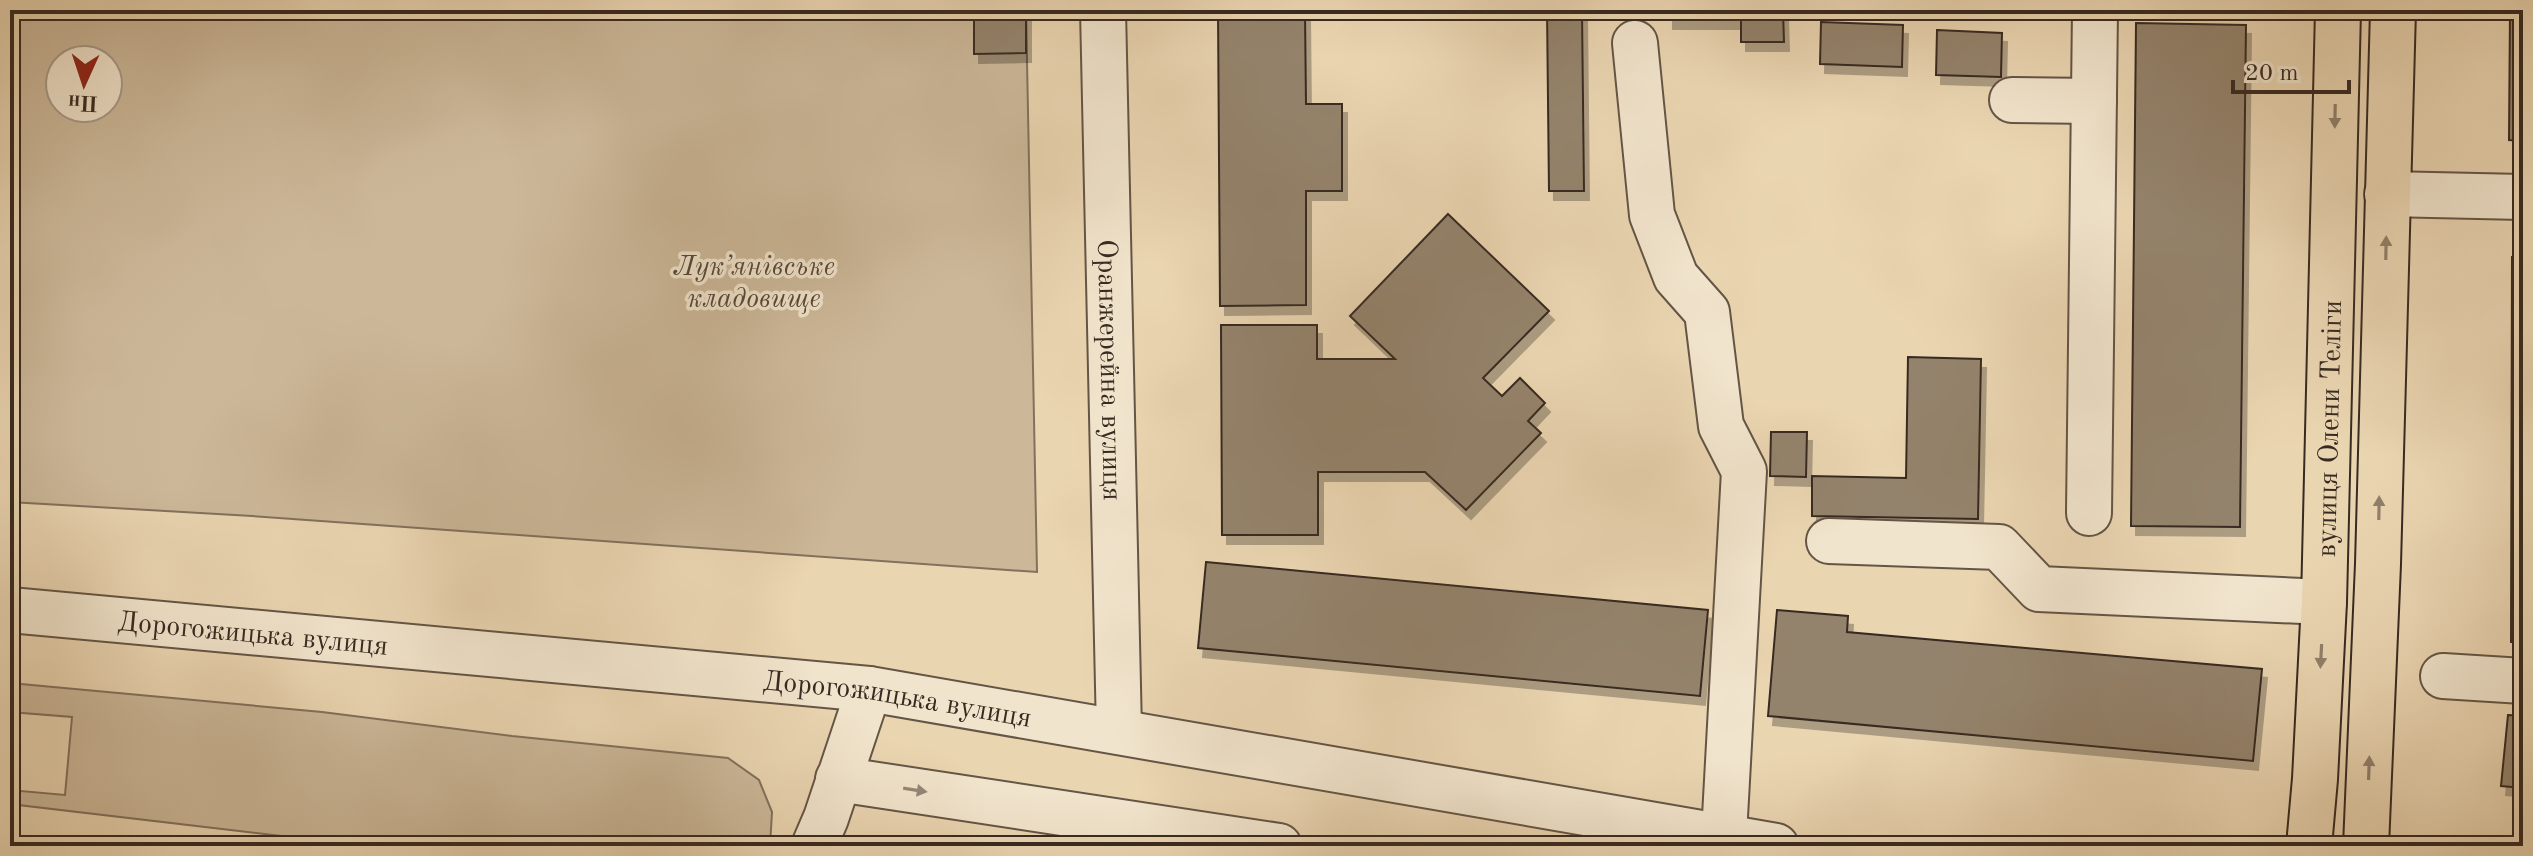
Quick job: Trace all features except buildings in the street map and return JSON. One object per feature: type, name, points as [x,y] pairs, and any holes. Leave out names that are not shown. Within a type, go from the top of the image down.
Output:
[{"type":"main road","name":"вулиця Олени Теліги","points":[[2309,846],[2324,602],[2338,10]]},
{"type":"main road","name":"вулиця Олени Теліги","points":[[2366,846],[2378,564],[2393,10]]},
{"type":"street","name":"Оранжерейна вулиця","points":[[1103,10],[1119,731]]},
{"type":"street","points":[[2089,513],[2095,10]]},
{"type":"street","points":[[1635,43],[1652,215],[1676,277],[1707,312],[1721,426],[1744,471],[1724,835]]},
{"type":"street","points":[[2012,100],[2094,101]]},
{"type":"street","points":[[2387,194],[2523,197]]},
{"type":"street","points":[[1829,541],[1999,547],[2039,589],[2324,602]]},
{"type":"street","name":"Дорогожицька вулиця","points":[[10,610],[869,689],[1776,846]]},
{"type":"street","points":[[2443,676],[2523,681]]},
{"type":"street","points":[[814,846],[869,689]]},
{"type":"street","points":[[838,779],[1279,846]]},
{"type":"green space","name":"Лукʼянівське кладовище","points":[[10,10],[1026,10],[1037,572],[252,516],[10,502]]},
{"type":"green space","points":[[10,683],[322,712],[512,736],[728,758],[759,780],[772,812],[770,846],[367,846],[10,804],[10,790],[65,795],[72,717],[10,712]]}]
